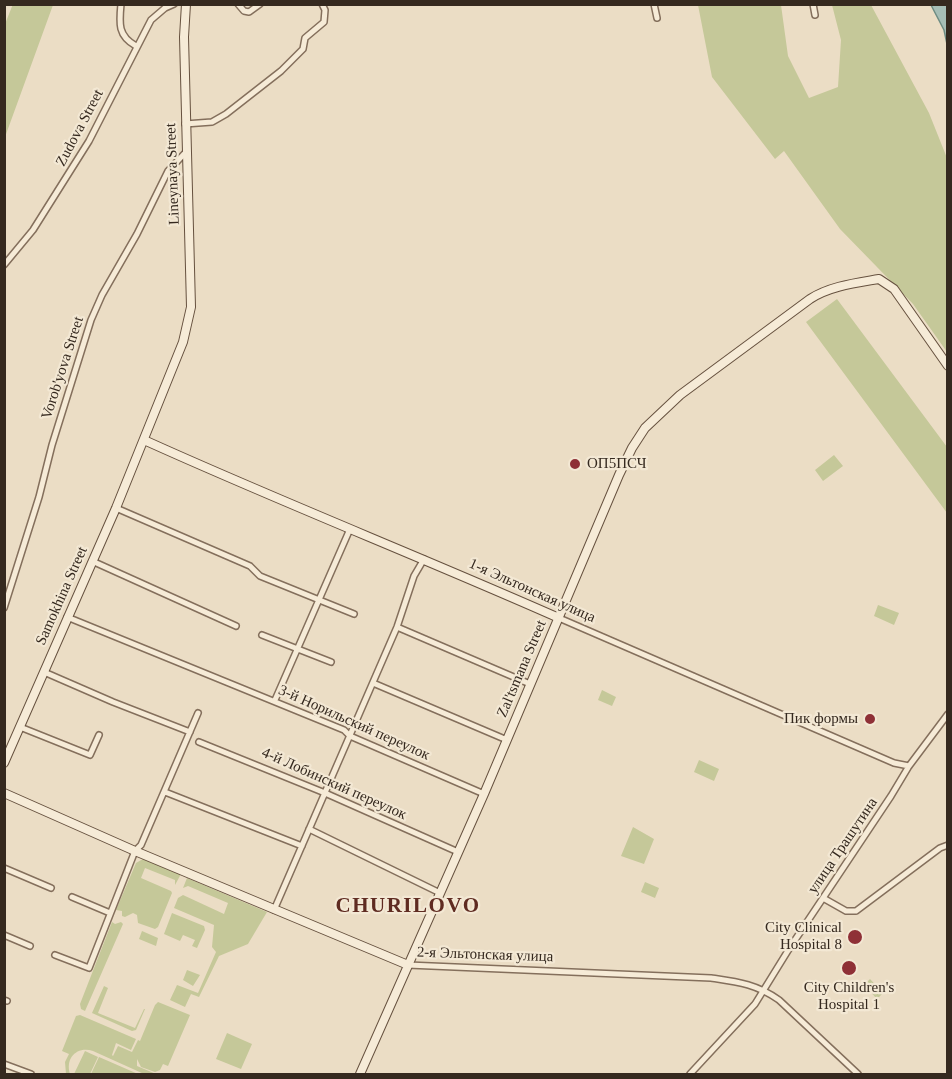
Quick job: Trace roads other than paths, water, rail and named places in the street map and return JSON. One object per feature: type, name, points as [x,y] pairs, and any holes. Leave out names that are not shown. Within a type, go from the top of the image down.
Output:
[{"type":"street","points":[[121,4],[120,30],[127,40],[136,46]]},
{"type":"street","name":"Zudova Street","points":[[4,265],[33,230],[89,141],[150,20],[174,4]]},
{"type":"street","name":"Lineynaya Street","points":[[144,440],[188,323],[190,307],[185,124],[186,4]]},
{"type":"street","points":[[238,4],[244,11],[249,12],[260,4]]},
{"type":"street","points":[[185,124],[212,122],[226,114],[281,71],[303,49],[305,38],[324,22],[325,10],[322,4]]},
{"type":"street","points":[[654,4],[657,18]]},
{"type":"street","points":[[813,4],[815,15]]},
{"type":"street","name":"Vorob'yova Street","points":[[4,608],[91,320],[102,294],[137,234],[168,171],[186,152]]},
{"type":"street","name":"Zal'tsmana Street","points":[[360,1074],[484,794],[619,474],[645,428],[680,395],[818,294],[844,285],[879,279],[894,289],[948,366]]},
{"type":"street","name":"Samokhina Street","points":[[4,763],[144,440]]},
{"type":"street","name":"1-я Эльтонская улица","points":[[144,440],[289,505],[424,559],[892,762],[909,766]]},
{"type":"street","points":[[116,508],[250,566],[260,576],[354,614]]},
{"type":"street","points":[[275,700],[350,529]]},
{"type":"street","points":[[274,910],[398,627],[414,576],[424,559]]},
{"type":"street","points":[[93,561],[236,626]]},
{"type":"street","name":"3-й Норильский переулок","points":[[68,617],[275,700],[344,730],[350,736],[484,794]]},
{"type":"street","points":[[398,627],[530,684]]},
{"type":"street","points":[[262,635],[331,662]]},
{"type":"street","points":[[44,672],[190,732]]},
{"type":"street","points":[[373,683],[507,740]]},
{"type":"street","points":[[55,955],[89,968],[135,851],[141,845],[198,713]]},
{"type":"street","name":"улица Трашутина","points":[[690,1074],[755,1004],[909,766],[948,714]]},
{"type":"street","points":[[20,727],[90,755],[99,735]]},
{"type":"street","name":"4-й Лобинский переулок","points":[[199,742],[325,793],[458,852]]},
{"type":"street","points":[[165,792],[302,846]]},
{"type":"street","name":"2-я Эльтонская улица","points":[[4,793],[135,851],[408,965],[711,978],[747,983],[765,990],[779,1000],[858,1074]]},
{"type":"street","points":[[309,829],[440,892]]},
{"type":"street","points":[[823,898],[846,911],[856,910],[940,848],[948,845]]},
{"type":"street","points":[[4,868],[51,888]]},
{"type":"street","points":[[72,897],[110,913]]},
{"type":"street","points":[[4,935],[30,946]]},
{"type":"street","points":[[4,1064],[30,1074]]},
{"type":"water","points":[[931,5],[947,5],[947,44],[944,30]]},
{"type":"place","name":"ОП5ПСЧ","points":[[575,464]]},
{"type":"place","name":"Пик формы","points":[[870,719]]},
{"type":"place","name":"City Clinical Hospital 8","points":[[855,937]]},
{"type":"place","name":"City Children's Hospital 1","points":[[849,968]]},
{"type":"district","name":"CHURILOVO","points":[[408,907]]}]
